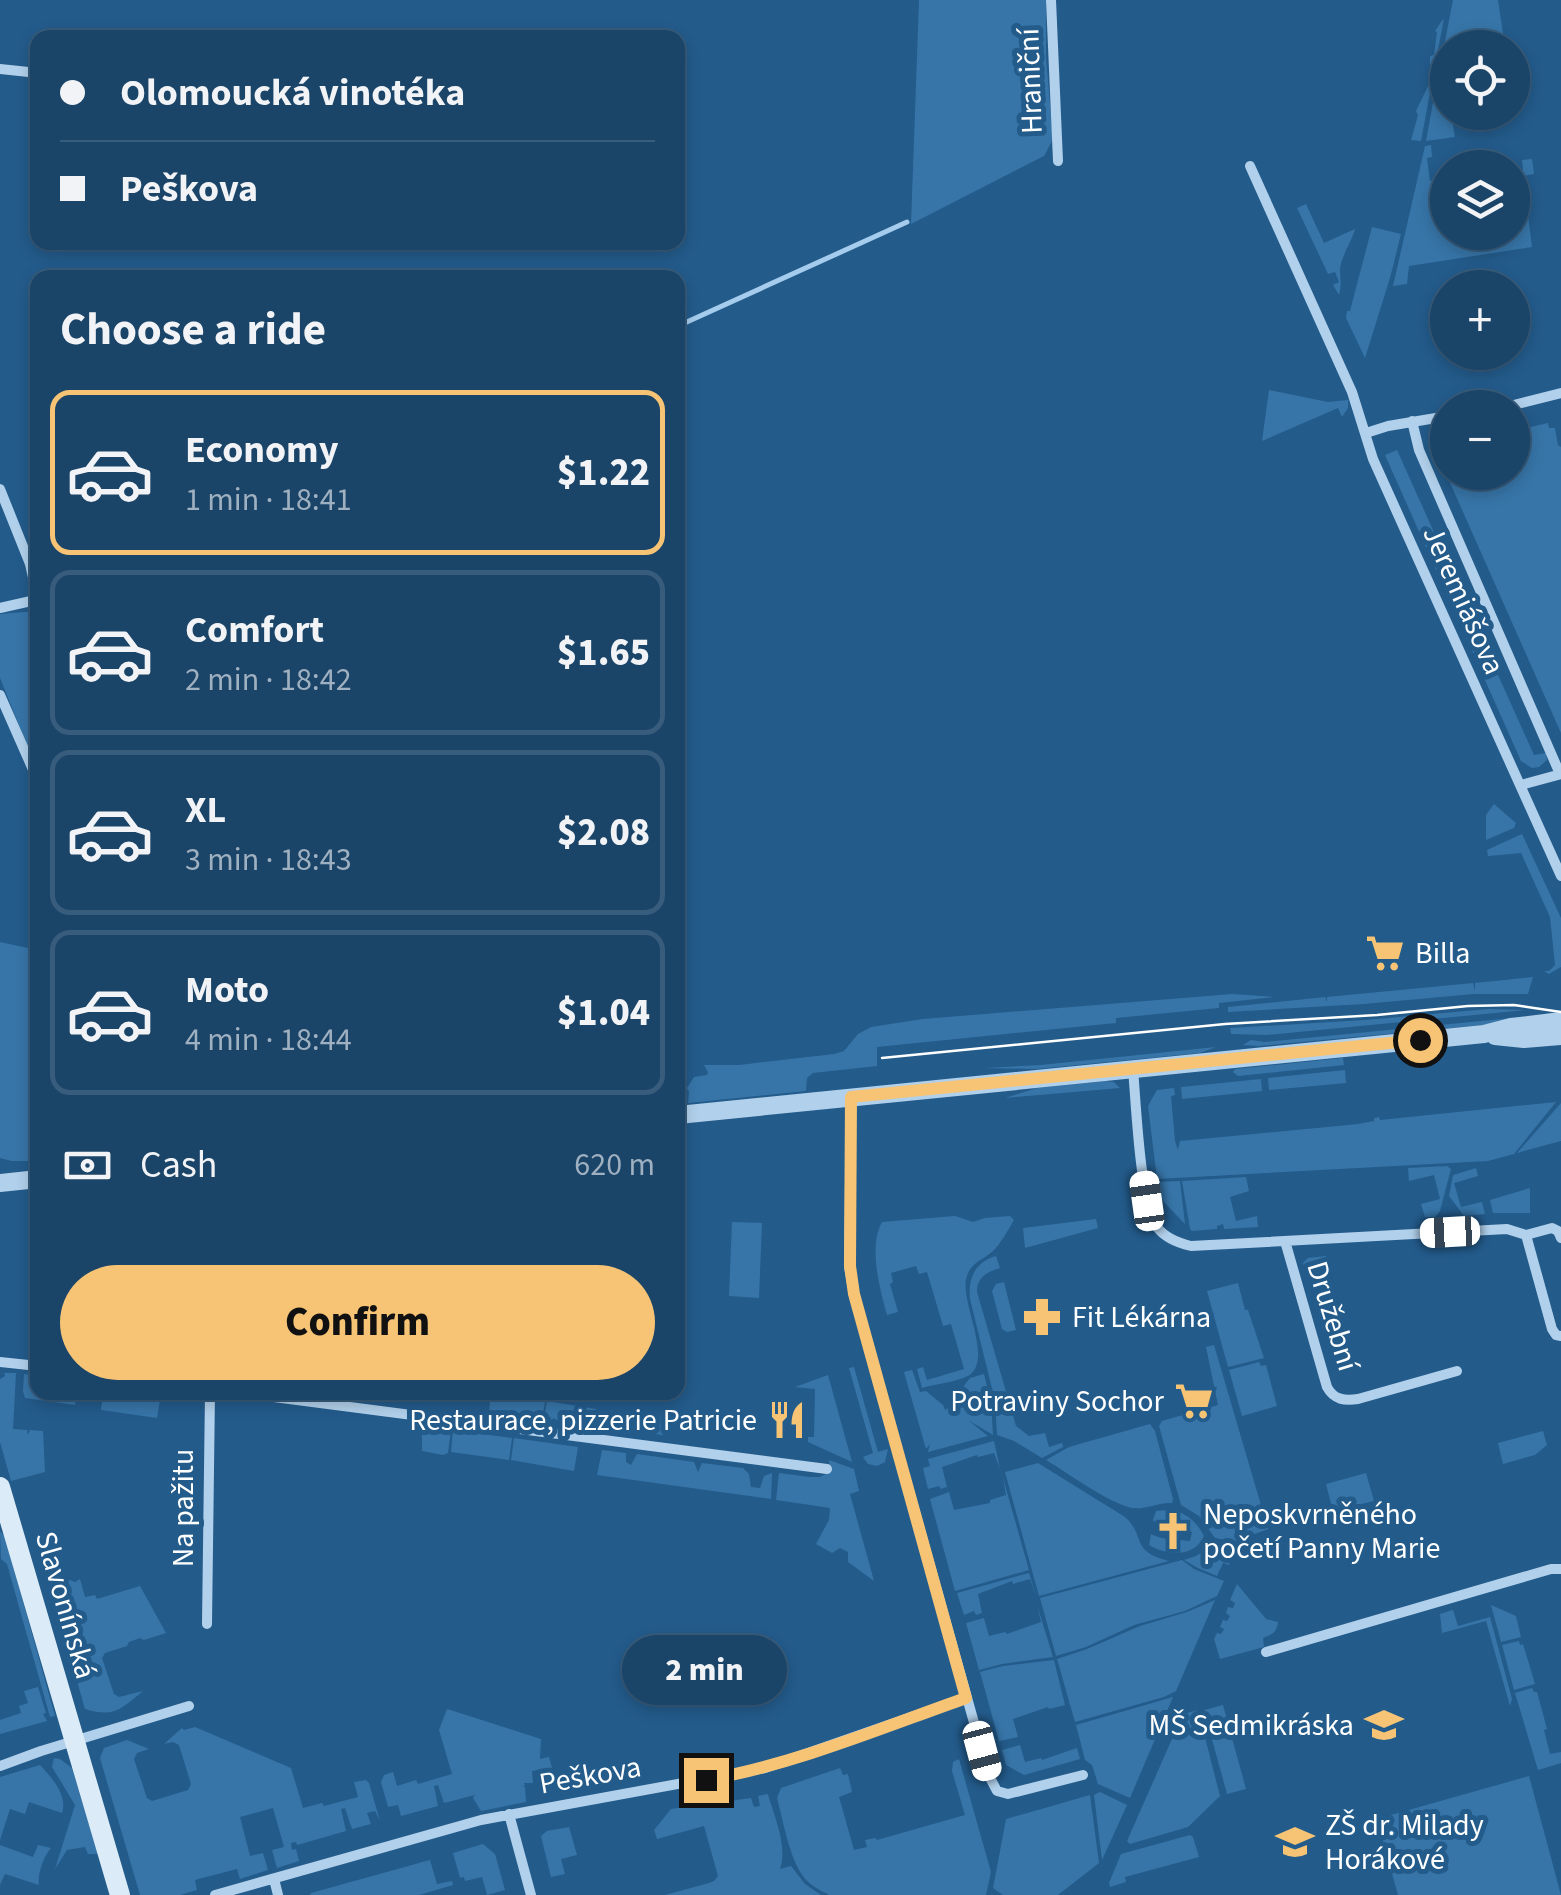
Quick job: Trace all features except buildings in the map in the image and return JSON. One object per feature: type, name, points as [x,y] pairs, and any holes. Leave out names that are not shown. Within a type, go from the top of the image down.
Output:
[{"type":"main road","name":"Slavonínská","points":[[0,1487],[120,1895]]},
{"type":"street","name":"Hraniční","points":[[1051,0],[1058,161]]},
{"type":"street","points":[[0,69],[30,72]]},
{"type":"street","name":"Jeremiášova","points":[[1250,166],[1352,392],[1397,512],[1561,876]]},
{"type":"street","points":[[1530,401],[1561,393]]},
{"type":"street","points":[[1366,433],[1430,418]]},
{"type":"street","name":"Jeremiášova","points":[[1412,421],[1419,450],[1560,774],[1521,785]]},
{"type":"street","points":[[0,489],[30,568]]},
{"type":"street","points":[[0,608],[30,598]]},
{"type":"street","points":[[0,695],[30,763]]},
{"type":"street","points":[[685,1113],[1484,1034],[1561,1020]]},
{"type":"street","points":[[1484,1034],[1524,1040],[1561,1036]]},
{"type":"street","name":"Družební","points":[[1133,1069],[1147,1201],[1158,1228],[1170,1240],[1191,1246],[1506,1229],[1526,1234],[1552,1228],[1561,1238]]},
{"type":"street","points":[[851,1097],[850,1266],[854,1294],[988,1776],[997,1791],[1012,1794],[1084,1774]]},
{"type":"street","points":[[0,1183],[30,1180]]},
{"type":"street","points":[[1526,1234],[1552,1329],[1561,1336]]},
{"type":"street","name":"Družební","points":[[1284,1240],[1327,1387],[1333,1396],[1358,1399],[1458,1371]]},
{"type":"street","points":[[0,1362],[30,1365]]},
{"type":"street","name":"Na pažitu","points":[[207,1624],[210,1400]]},
{"type":"street","points":[[297,1400],[826,1469]]},
{"type":"street","points":[[1266,1652],[1561,1569]]},
{"type":"street","name":"Peškova","points":[[215,1895],[481,1820],[742,1774],[966,1698]]},
{"type":"street","points":[[0,1766],[189,1706]]},
{"type":"street","name":"Peškova","points":[[510,1814],[531,1895]]},
{"type":"street","points":[[274,1879],[278,1895]]},
{"type":"shaded area","points":[[919,0],[1046,0],[1053,139],[1044,156],[911,224]]},
{"type":"shaded area","points":[[1453,0],[1498,0],[1502,30],[1447,30]]},
{"type":"shaded area","points":[[1430,82],[1421,141],[1411,140],[1416,111]]},
{"type":"shaded area","points":[[1430,119],[1430,130],[1454,130],[1455,137],[1426,141]]},
{"type":"shaded area","points":[[1431,145],[1431,150],[1427,158],[1430,250],[1513,250],[1409,266],[1407,284],[1393,286],[1425,146]]},
{"type":"shaded area","points":[[1306,204],[1324,243],[1355,229],[1341,263],[1339,295],[1333,285],[1339,282],[1335,272],[1328,274],[1297,208]]},
{"type":"shaded area","points":[[1372,227],[1401,234],[1365,358],[1346,318]]},
{"type":"shaded area","points":[[1269,390],[1328,402],[1348,400],[1348,408],[1342,417],[1338,408],[1262,441]]},
{"type":"shaded area","points":[[1548,423],[1549,428],[1555,428],[1561,447],[1561,733],[1453,490],[1530,490],[1530,427]]},
{"type":"shaded area","points":[[1397,450],[1534,755],[1546,753],[1547,760],[1539,767],[1532,768],[1521,761],[1385,455]]},
{"type":"shaded area","points":[[30,612],[30,753],[0,678],[0,614]]},
{"type":"shaded area","points":[[1494,804],[1516,823],[1514,828],[1486,840],[1486,815]]},
{"type":"shaded area","points":[[1522,834],[1561,918],[1561,967],[1549,974],[1544,971],[1555,965],[1550,917],[1521,853],[1488,856],[1487,850]]},
{"type":"shaded area","points":[[0,942],[30,948],[30,1161],[0,1158]]},
{"type":"shaded area","points":[[1533,977],[1528,994],[1474,994],[1228,1012],[1228,1007],[1325,997],[1327,1002],[1327,997],[1473,983],[1475,991],[1475,983]]},
{"type":"shaded area","points":[[1232,994],[1274,997],[1219,1003],[1219,1008],[1116,1018],[1116,1023],[877,1047],[877,1066],[813,1073],[807,1078],[806,1091],[688,1103],[687,1088],[694,1077],[707,1075],[704,1065],[834,1054],[844,1051],[858,1034],[871,1027],[923,1019]]},
{"type":"shaded area","points":[[1488,1009],[1526,1010],[1267,1035],[1231,1034],[1230,1028],[1365,1020]]},
{"type":"shaded area","points":[[1512,1018],[1525,1021],[1243,1045],[1251,1040],[1265,1042]]},
{"type":"shaded area","points":[[1216,1047],[1200,1053],[1036,1069],[983,1068],[1041,1065]]},
{"type":"shaded area","points":[[1343,1058],[1344,1065],[1238,1076],[1233,1072],[1235,1069]]},
{"type":"shaded area","points":[[1345,1070],[1346,1083],[1269,1090],[1268,1078]]},
{"type":"shaded area","points":[[1261,1079],[1262,1091],[1182,1099],[1181,1087]]},
{"type":"shaded area","points":[[1106,1081],[1120,1088],[1005,1098],[1037,1088]]},
{"type":"shaded area","points":[[1174,1088],[1175,1095],[1171,1096],[1178,1150],[1180,1141],[1358,1124],[1379,1117],[1380,1120],[1556,1102],[1514,1154],[1488,1161],[1157,1179],[1148,1106],[1157,1090]]},
{"type":"shaded area","points":[[1561,1103],[1561,1141],[1517,1153]]},
{"type":"shaded area","points":[[1408,1168],[1451,1169],[1440,1211],[1435,1217],[1425,1217],[1421,1204],[1440,1199],[1434,1175],[1409,1181]]},
{"type":"shaded area","points":[[1476,1168],[1478,1176],[1454,1183],[1461,1207],[1482,1202],[1485,1214],[1464,1216],[1449,1196],[1453,1175]]},
{"type":"shaded area","points":[[1246,1177],[1249,1191],[1230,1197],[1236,1221],[1257,1216],[1258,1227],[1224,1229],[1223,1224],[1217,1229],[1190,1229],[1182,1181]]},
{"type":"shaded area","points":[[1180,1181],[1185,1224],[1159,1197],[1157,1182]]},
{"type":"shaded area","points":[[1530,1188],[1530,1213],[1493,1213],[1490,1200]]},
{"type":"shaded area","points":[[955,1216],[973,1222],[1010,1216],[1014,1220],[998,1245],[973,1266],[966,1279],[977,1345],[975,1369],[963,1378],[922,1388],[917,1369],[923,1367],[927,1380],[964,1369],[951,1324],[943,1326],[927,1272],[919,1274],[916,1266],[891,1273],[898,1312],[887,1315],[877,1268],[878,1232],[882,1222]]},
{"type":"shaded area","points":[[1096,1219],[1098,1228],[1025,1248],[1023,1228]]},
{"type":"shaded area","points":[[732,1222],[762,1223],[759,1298],[729,1296]]},
{"type":"shaded area","points":[[996,1256],[1000,1268],[984,1276],[977,1292],[1016,1426],[1029,1436],[1045,1433],[1049,1447],[1062,1443],[1063,1447],[1042,1458],[997,1435],[995,1401],[970,1299],[972,1278],[978,1267]]},
{"type":"shaded area","points":[[1326,1256],[1331,1275],[1319,1279],[1338,1347],[1334,1348],[1312,1272],[1306,1273],[1303,1263],[1308,1258]]},
{"type":"shaded area","points":[[1004,1282],[1016,1330],[1007,1332],[1002,1329],[992,1291],[996,1284]]},
{"type":"shaded area","points":[[1238,1283],[1264,1358],[1228,1367],[1207,1291]]},
{"type":"shaded area","points":[[1214,1345],[1268,1529],[1242,1543],[1215,1538],[1199,1516],[1181,1505],[1159,1426],[1162,1421],[1218,1405],[1206,1347]]},
{"type":"shaded area","points":[[1259,1362],[1266,1365],[1277,1406],[1242,1416],[1229,1370]]},
{"type":"shaded area","points":[[854,1367],[878,1452],[888,1449],[885,1462],[877,1466],[868,1464],[863,1457],[873,1453],[849,1368]]},
{"type":"shaded area","points":[[912,1370],[920,1392],[926,1391],[945,1410],[953,1410],[950,1404],[970,1378],[984,1374],[993,1435],[968,1420],[988,1436],[928,1452],[930,1444],[926,1449],[904,1372]]},
{"type":"shaded area","points":[[4,1373],[16,1373],[13,1429],[27,1430],[28,1435],[30,1430],[43,1431],[45,1472],[11,1481],[0,1442],[0,1379]]},
{"type":"shaded area","points":[[24,1374],[30,1375],[30,1399],[25,1398]]},
{"type":"shaded area","points":[[828,1375],[852,1462],[808,1442],[808,1437],[814,1437],[815,1389],[795,1387]]},
{"type":"shaded area","points":[[39,1400],[76,1400],[75,1405]]},
{"type":"shaded area","points":[[102,1400],[160,1400],[157,1418],[101,1410]]},
{"type":"shaded area","points":[[490,1401],[545,1402],[542,1419],[489,1412]]},
{"type":"shaded area","points":[[547,1401],[596,1409],[594,1426],[551,1420],[551,1416],[544,1419]]},
{"type":"shaded area","points":[[606,1410],[665,1418],[663,1435],[603,1427]]},
{"type":"shaded area","points":[[1150,1424],[1172,1503],[1137,1508],[1122,1505],[1046,1460],[1069,1447]]},
{"type":"shaded area","points":[[422,1427],[451,1430],[448,1453],[422,1451]]},
{"type":"shaded area","points":[[453,1430],[512,1438],[509,1460],[451,1452]]},
{"type":"shaded area","points":[[1543,1431],[1547,1445],[1535,1455],[1503,1464],[1498,1443]]},
{"type":"shaded area","points":[[514,1438],[578,1447],[574,1471],[511,1460]]},
{"type":"shaded area","points":[[994,1441],[1000,1469],[994,1453],[977,1455],[942,1467],[947,1487],[928,1489],[923,1468],[930,1466],[928,1459]]},
{"type":"shaded area","points":[[602,1450],[626,1453],[626,1462],[631,1465],[637,1454],[694,1462],[698,1472],[702,1463],[743,1468],[749,1474],[751,1487],[760,1488],[764,1476],[772,1473],[771,1499],[597,1475]]},
{"type":"shaded area","points":[[829,1460],[854,1469],[859,1491],[850,1494],[874,1581],[848,1562],[848,1552],[840,1548],[832,1553],[816,1544],[829,1520],[830,1508],[776,1500],[779,1473],[820,1477],[830,1472]]},
{"type":"shaded area","points":[[1038,1463],[1125,1517],[1148,1553],[1169,1561],[1039,1596],[1005,1472]]},
{"type":"shaded area","points":[[1366,1473],[1374,1501],[1333,1511],[1326,1484]]},
{"type":"shaded area","points":[[1003,1478],[1029,1570],[955,1591],[930,1499],[949,1492],[954,1510],[990,1503],[1006,1495]]},
{"type":"shaded area","points":[[1156,1511],[1185,1515],[1201,1531],[1204,1536],[1194,1548],[1172,1553],[1149,1545],[1151,1534],[1190,1541],[1192,1532],[1153,1520]]},
{"type":"shaded area","points":[[0,1531],[5,1537],[55,1716],[50,1717],[7,1564],[1,1559]]},
{"type":"shaded area","points":[[1212,1546],[1233,1553],[1229,1565],[1223,1563],[1217,1576],[1184,1560],[1196,1556]]},
{"type":"shaded area","points":[[1182,1560],[1224,1581],[1217,1596],[1056,1656],[1040,1598]]},
{"type":"shaded area","points":[[57,1569],[62,1574],[55,1581],[60,1585],[67,1579],[80,1579],[85,1597],[95,1595],[97,1599],[140,1586],[166,1633],[140,1638],[105,1653],[102,1658],[114,1694],[119,1697],[143,1691],[117,1710],[103,1713],[85,1709],[46,1573]]},
{"type":"shaded area","points":[[1029,1573],[1036,1596],[1030,1579],[1013,1584],[1012,1581],[978,1594],[982,1613],[964,1615],[957,1593]]},
{"type":"shaded area","points":[[1237,1584],[1266,1619],[1278,1622],[1274,1633],[1263,1638],[1264,1647],[1220,1659],[1214,1639],[1224,1629],[1220,1627],[1223,1620],[1230,1616],[1226,1613],[1235,1603],[1230,1600]]},
{"type":"shaded area","points":[[1215,1600],[1176,1691],[1075,1722],[1057,1659]]},
{"type":"shaded area","points":[[1037,1605],[1053,1657],[979,1670],[966,1623],[984,1618],[989,1636],[1007,1634],[1041,1622]]},
{"type":"shaded area","points":[[1491,1605],[1516,1616],[1521,1637],[1501,1642]]},
{"type":"shaded area","points":[[1453,1610],[1458,1626],[1490,1617],[1512,1699],[1510,1706],[1486,1621],[1442,1633],[1440,1614]]},
{"type":"shaded area","points":[[1519,1641],[1535,1684],[1514,1690],[1502,1645]]},
{"type":"shaded area","points":[[1054,1660],[1065,1705],[1013,1719],[1018,1737],[999,1741],[980,1672]]},
{"type":"shaded area","points":[[38,1687],[47,1721],[0,1734],[0,1720],[21,1713],[19,1706],[28,1703],[24,1691]]},
{"type":"shaded area","points":[[1532,1688],[1537,1692],[1550,1754],[1561,1752],[1561,1763],[1538,1770],[1515,1693]]},
{"type":"shaded area","points":[[1173,1697],[1130,1798],[1098,1784],[1092,1765],[1085,1760],[1076,1725]]},
{"type":"shaded area","points":[[1223,1705],[1246,1789],[1227,1794],[1204,1710]]},
{"type":"shaded area","points":[[447,1709],[541,1739],[540,1759],[549,1757],[555,1779],[546,1780],[544,1769],[532,1771],[533,1783],[521,1787],[525,1787],[526,1802],[481,1811],[475,1795],[444,1803],[438,1785],[434,1786],[438,1806],[401,1816],[398,1805],[388,1807],[381,1782],[384,1775],[393,1772],[397,1786],[452,1774],[439,1730]]},
{"type":"shaded area","points":[[1198,1710],[1220,1796],[1188,1827],[1130,1844],[1127,1841],[1183,1714]]},
{"type":"shaded area","points":[[195,1727],[291,1768],[303,1808],[358,1797],[354,1782],[366,1780],[380,1821],[375,1811],[367,1813],[371,1824],[352,1829],[345,1808],[341,1809],[346,1831],[297,1845],[291,1843],[299,1861],[277,1868],[272,1850],[284,1847],[273,1808],[240,1817],[250,1856],[263,1853],[268,1870],[240,1879],[237,1869],[195,1880],[197,1890],[180,1895],[140,1895],[100,1758],[104,1748],[127,1740],[149,1749],[137,1753],[134,1759],[147,1798],[152,1801],[188,1790],[191,1784],[179,1745],[164,1744],[182,1728]]},
{"type":"shaded area","points":[[1020,1745],[1025,1762],[1077,1748],[1080,1759],[1024,1775],[1006,1765],[1002,1750]]},
{"type":"shaded area","points":[[54,1758],[72,1768],[98,1854],[88,1854],[85,1847],[67,1850],[55,1869],[75,1805],[52,1767]]},
{"type":"shaded area","points":[[959,1759],[991,1872],[986,1895],[829,1895],[803,1876],[784,1827],[777,1798],[781,1788],[840,1768],[843,1775],[848,1774],[852,1792],[839,1797],[854,1850],[867,1847],[865,1840],[965,1815],[952,1771],[953,1762]]},
{"type":"shaded area","points":[[40,1765],[61,1793],[62,1813],[29,1802],[25,1814],[10,1809],[0,1840],[0,1777]]},
{"type":"shaded area","points":[[1529,1776],[1561,1895],[1398,1895],[1377,1819]]},
{"type":"shaded area","points":[[1100,1792],[1127,1805],[1102,1860],[1094,1795]]},
{"type":"shaded area","points":[[768,1794],[781,1841],[780,1869],[791,1866],[805,1884],[821,1895],[665,1895],[709,1883],[718,1876],[704,1826],[657,1839],[654,1830],[671,1809],[751,1798],[754,1807],[760,1806],[758,1796]]},
{"type":"shaded area","points":[[1090,1795],[1099,1863],[1058,1895],[1003,1895],[993,1888],[1006,1819]]},
{"type":"shaded area","points":[[569,1827],[577,1855],[561,1859],[565,1874],[551,1877],[541,1836]]},
{"type":"shaded area","points":[[1190,1835],[1199,1857],[1125,1877],[1126,1882],[1110,1887],[1121,1854]]},
{"type":"shaded area","points":[[483,1844],[495,1854],[505,1890],[487,1895],[482,1877],[465,1881],[460,1878],[453,1853]]},
{"type":"shaded area","points":[[0,1845],[33,1857],[38,1845],[51,1848],[42,1865],[39,1885],[5,1874],[0,1885]]},
{"type":"shaded area","points":[[430,1860],[437,1884],[452,1881],[453,1885],[419,1895],[310,1895],[311,1893]]},
{"type":"waterway","points":[[685,323],[907,222]]},
{"type":"tram line","points":[[882,1058],[1225,1024],[1468,1006],[1514,1005],[1561,1012]]},
{"type":"place","name":"Billa","points":[[1385,953]]},
{"type":"place","name":"Fit Lékárna","points":[[1042,1317]]},
{"type":"place","name":"Potraviny Sochor","points":[[1194,1401]]},
{"type":"place","name":"Restaurace, pizzerie Patricie","points":[[787,1420]]},
{"type":"place","name":"Neposkvrněného početí Panny Marie","points":[[1173,1531]]},
{"type":"place","name":"MŠ Sedmikráska","points":[[1384,1725]]},
{"type":"place","name":"ZŠ dr. Milady Horákové","points":[[1295,1842]]},
{"type":"route","points":[[706,1780],[786,1762],[966,1698],[854,1294],[850,1266],[851,1097],[1420,1040]]}]
